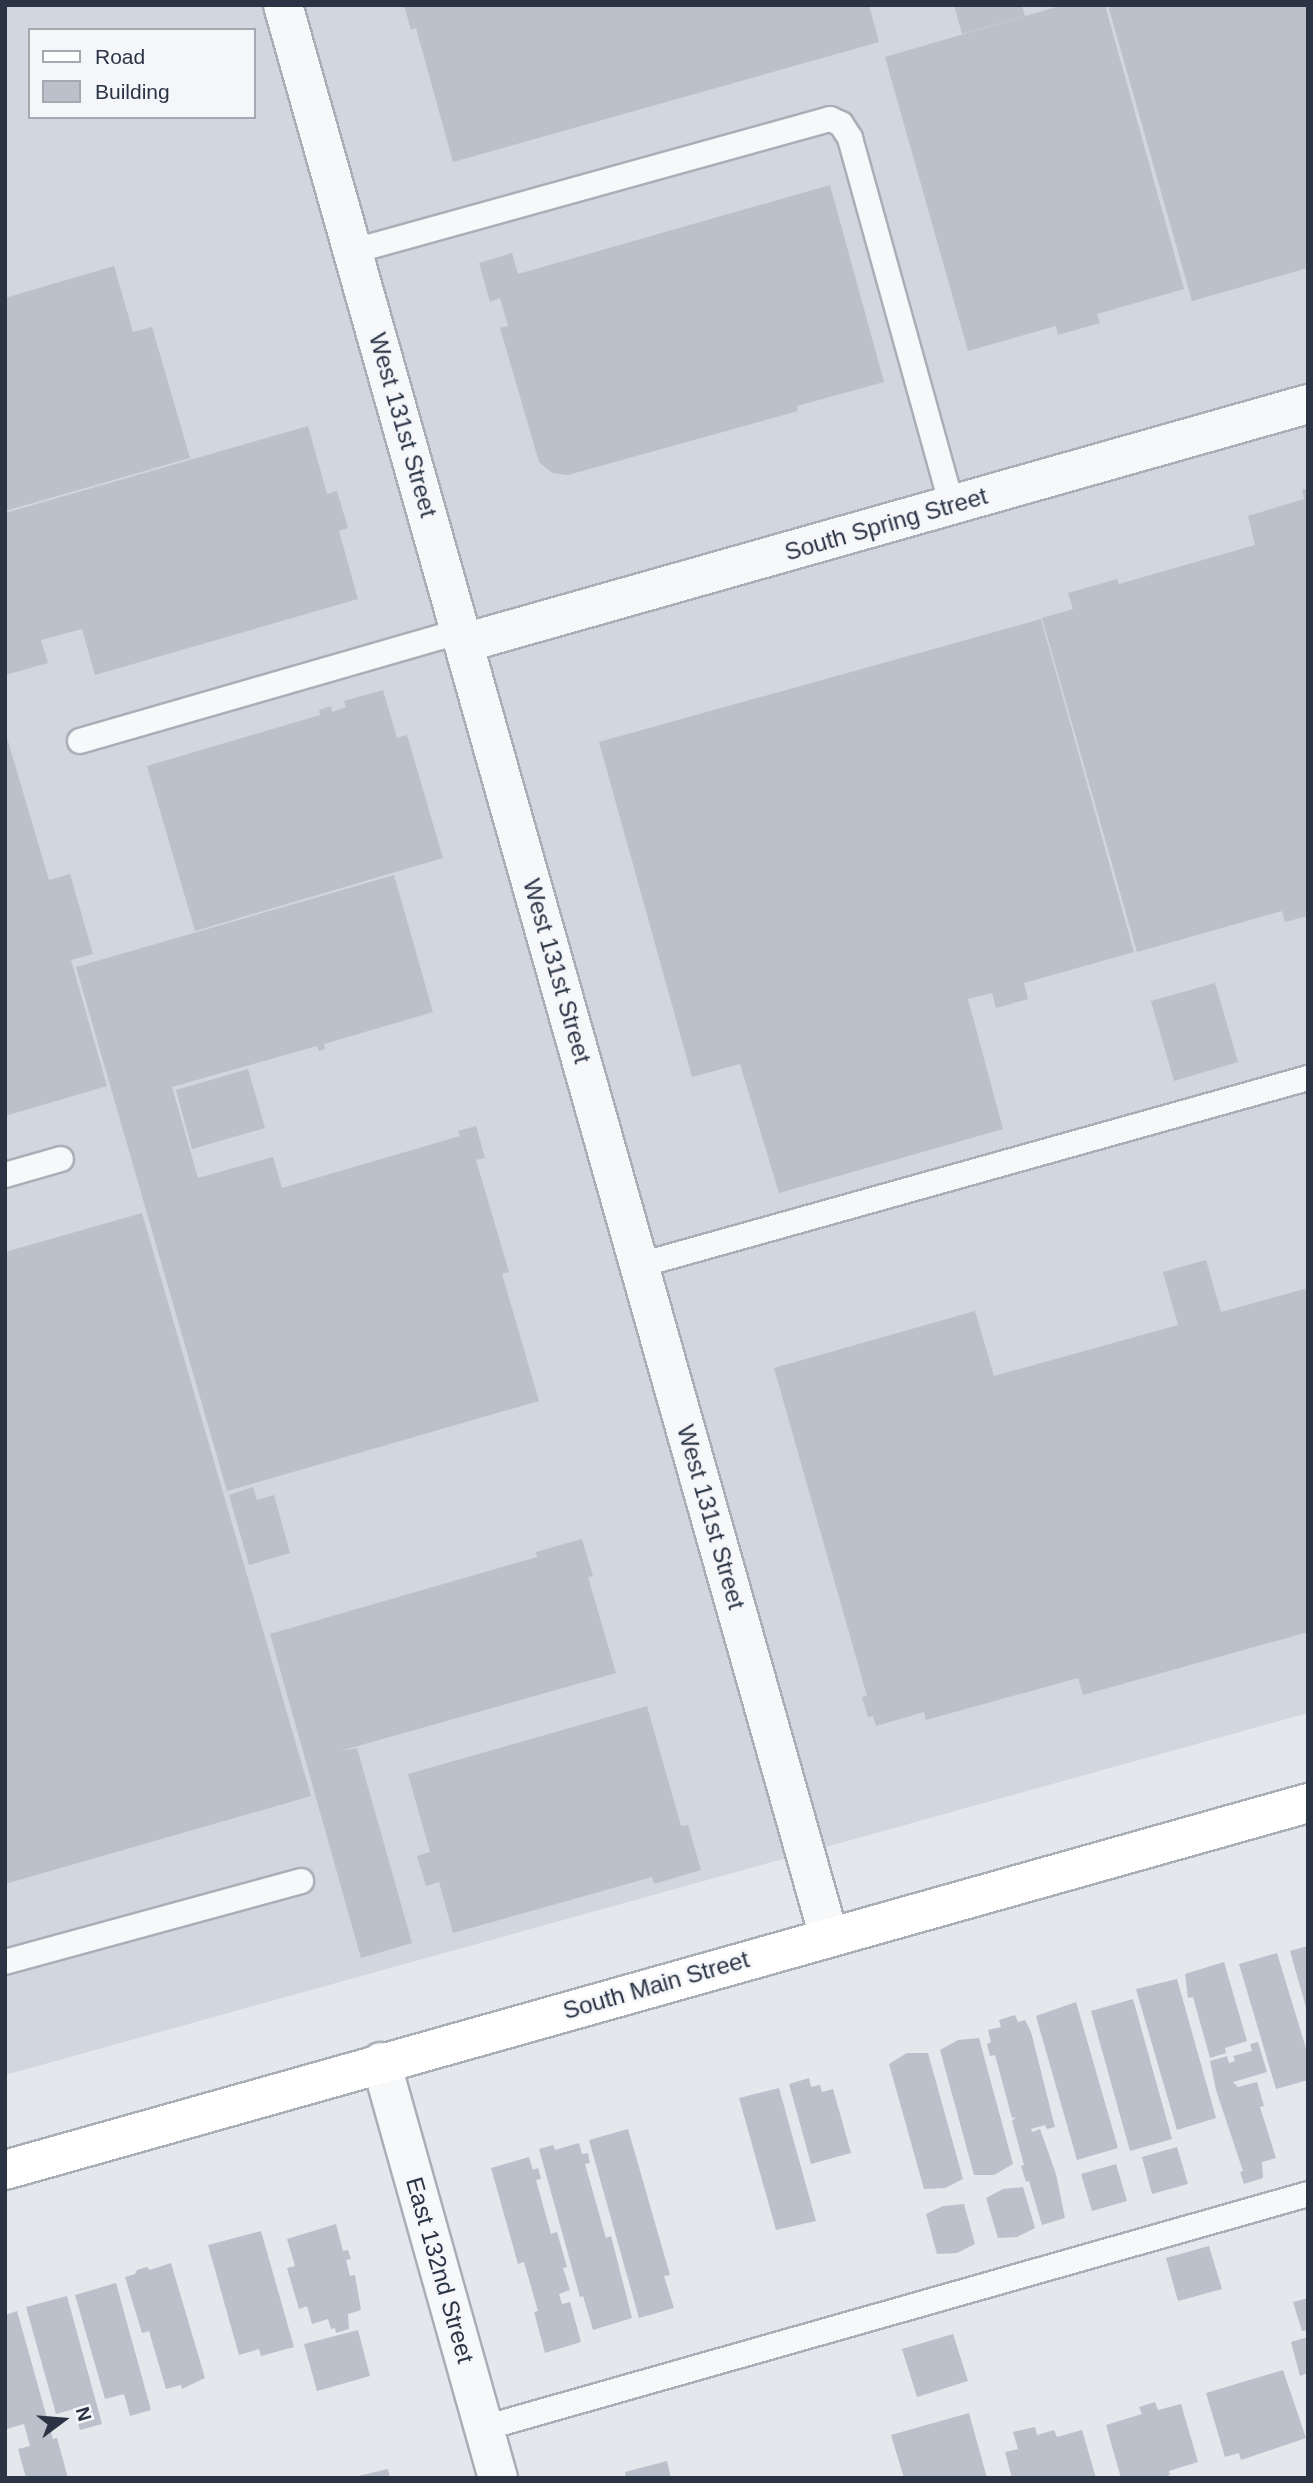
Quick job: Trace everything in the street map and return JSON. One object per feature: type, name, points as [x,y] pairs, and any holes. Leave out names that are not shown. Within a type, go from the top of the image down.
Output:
[{"type":"main road","name":"South Main Street","points":[[5,2170],[1308,1803]]},
{"type":"street","name":"West 131st Street","points":[[283,5],[830,1937]]},
{"type":"street","name":"South Spring Street","points":[[462,637],[952,505],[1308,404]]},
{"type":"street","name":"East 132nd Street","points":[[381,2062],[498,2478]]},
{"type":"lane","points":[[354,251],[830,119],[841,124],[850,138],[952,505]]},
{"type":"lane","points":[[80,741],[462,637]]},
{"type":"lane","points":[[640,1265],[1308,1078]]},
{"type":"lane","points":[[5,1175],[61,1159]]},
{"type":"lane","points":[[5,1962],[301,1881]]},
{"type":"lane","points":[[484,2428],[1308,2194]]},
{"type":"shaded area","points":[[5,5],[1308,5],[1308,1713],[5,2075]]},
{"type":"building","points":[[404,5],[869,5],[879,42],[453,162],[416,28],[411,30]]},
{"type":"building","points":[[954,5],[1022,5],[1025,16],[962,34]]},
{"type":"building","points":[[1063,5],[1105,5],[1184,289],[1097,314],[1100,323],[1058,335],[1056,326],[968,351],[885,57]]},
{"type":"building","points":[[1108,5],[1308,5],[1308,268],[1192,301]]},
{"type":"building","points":[[830,185],[884,382],[797,406],[798,411],[568,475],[552,473],[539,462],[500,328],[508,326],[500,298],[490,302],[479,263],[512,253],[518,274]]},
{"type":"building","points":[[114,266],[133,332],[152,327],[190,458],[5,511],[5,298]]},
{"type":"building","points":[[308,426],[327,494],[337,491],[348,528],[339,531],[358,599],[95,675],[82,629],[41,640],[48,663],[5,675],[5,513]]},
{"type":"building","points":[[1308,488],[1308,916],[1285,922],[1282,911],[1137,952],[1042,618],[1073,609],[1068,593],[1117,579],[1119,584],[1255,545],[1248,516],[1304,499],[1302,490]]},
{"type":"building","points":[[1041,619],[1134,952],[1024,983],[1028,999],[996,1008],[992,993],[968,999],[1003,1129],[779,1193],[740,1064],[692,1077],[599,742]]},
{"type":"building","points":[[383,690],[397,738],[407,735],[443,858],[195,931],[147,766],[320,715],[319,710],[331,706],[332,712],[346,707],[344,701]]},
{"type":"building","points":[[5,731],[49,880],[70,874],[93,954],[71,960],[107,1086],[5,1116]]},
{"type":"building","points":[[394,875],[433,1012],[324,1044],[325,1049],[319,1051],[317,1046],[172,1087],[198,1178],[273,1157],[282,1188],[460,1136],[458,1131],[476,1126],[485,1158],[476,1160],[509,1272],[502,1274],[539,1401],[227,1491],[76,967]]},
{"type":"building","points":[[1215,983],[1238,1062],[1174,1081],[1151,1001]]},
{"type":"building","points":[[248,1069],[265,1128],[192,1149],[176,1090]]},
{"type":"building","points":[[142,1213],[311,1796],[5,1884],[5,1252]]},
{"type":"building","points":[[1206,1260],[1221,1312],[1308,1288],[1308,1632],[1083,1695],[1078,1678],[926,1720],[924,1712],[876,1726],[873,1716],[868,1717],[862,1697],[867,1696],[774,1368],[975,1311],[994,1376],[1178,1325],[1163,1272]]},
{"type":"building","points":[[253,1487],[257,1500],[274,1495],[290,1553],[249,1565],[229,1495]]},
{"type":"building","points":[[582,1539],[593,1576],[588,1577],[616,1673],[340,1751],[357,1748],[412,1943],[361,1958],[270,1634],[537,1557],[536,1552]]},
{"type":"building","points":[[647,1706],[681,1826],[688,1825],[701,1870],[654,1884],[652,1877],[453,1933],[439,1882],[426,1886],[417,1856],[430,1852],[408,1774]]},
{"type":"building","points":[[1308,1946],[1308,2011],[1307,2011],[1290,1951]]},
{"type":"building","points":[[1277,1953],[1308,2055],[1308,2080],[1276,2089],[1239,1964]]},
{"type":"building","points":[[1224,1962],[1247,2041],[1225,2048],[1226,2053],[1210,2058],[1193,1997],[1188,1998],[1185,1974]]},
{"type":"building","points":[[1177,1979],[1216,2118],[1177,2130],[1136,1989]]},
{"type":"building","points":[[1133,1999],[1172,2139],[1130,2151],[1091,2011]]},
{"type":"building","points":[[1076,2002],[1118,2148],[1077,2160],[1036,2016]]},
{"type":"building","points":[[1015,2015],[1018,2022],[1025,2020],[1031,2032],[1055,2127],[1047,2129],[1045,2125],[1031,2129],[1032,2132],[1040,2129],[1056,2174],[1065,2218],[1042,2225],[1029,2181],[1026,2182],[1021,2166],[1024,2165],[1012,2121],[1016,2117],[1012,2118],[995,2055],[990,2056],[987,2044],[991,2042],[988,2030],[1001,2027],[999,2020]]},
{"type":"building","points":[[979,2038],[1013,2164],[994,2175],[974,2175],[940,2050],[958,2040]]},
{"type":"building","points":[[1258,2042],[1267,2072],[1233,2082],[1238,2087],[1257,2082],[1264,2106],[1260,2107],[1276,2158],[1262,2162],[1263,2178],[1244,2184],[1240,2172],[1243,2171],[1216,2090],[1210,2061],[1227,2056],[1229,2063],[1235,2061],[1233,2056],[1252,2051],[1250,2044]]},
{"type":"building","points":[[907,2053],[928,2053],[963,2179],[945,2188],[924,2189],[889,2064]]},
{"type":"building","points":[[809,2078],[811,2087],[820,2085],[822,2092],[833,2089],[851,2153],[811,2164],[789,2084]]},
{"type":"building","points":[[779,2088],[816,2221],[776,2230],[739,2098]]},
{"type":"building","points":[[628,2129],[670,2275],[664,2276],[674,2308],[639,2318],[589,2140]]},
{"type":"building","points":[[579,2143],[582,2154],[588,2153],[590,2163],[585,2164],[606,2238],[611,2236],[632,2318],[593,2330],[583,2296],[580,2297],[539,2149],[553,2145],[555,2150]]},
{"type":"building","points":[[1177,2147],[1188,2184],[1152,2194],[1142,2157]]},
{"type":"building","points":[[529,2157],[533,2170],[538,2168],[541,2179],[536,2180],[551,2234],[557,2232],[567,2267],[563,2268],[570,2290],[559,2294],[562,2304],[570,2302],[581,2342],[545,2353],[534,2312],[538,2311],[524,2262],[518,2264],[491,2168]]},
{"type":"building","points":[[1116,2164],[1127,2201],[1092,2211],[1081,2174]]},
{"type":"building","points":[[1023,2187],[1035,2228],[1017,2237],[998,2238],[986,2198],[1003,2189]]},
{"type":"building","points":[[964,2204],[975,2244],[957,2253],[937,2254],[926,2214],[943,2206]]},
{"type":"building","points":[[336,2224],[343,2251],[348,2250],[351,2259],[346,2260],[350,2276],[355,2275],[361,2310],[348,2314],[349,2329],[336,2333],[335,2328],[331,2329],[328,2319],[312,2324],[307,2306],[299,2309],[287,2268],[295,2266],[287,2239]]},
{"type":"building","points":[[261,2231],[294,2347],[261,2356],[259,2349],[239,2355],[208,2245]]},
{"type":"building","points":[[1209,2246],[1222,2289],[1178,2301],[1166,2258]]},
{"type":"building","points":[[171,2263],[205,2378],[182,2389],[181,2385],[166,2389],[149,2331],[142,2333],[125,2277],[135,2274],[137,2270],[147,2267],[150,2270]]},
{"type":"building","points":[[116,2283],[151,2410],[130,2416],[124,2394],[105,2399],[75,2295]]},
{"type":"building","points":[[67,2296],[102,2424],[80,2430],[74,2409],[56,2414],[26,2307]]},
{"type":"building","points":[[1308,2298],[1308,2330],[1302,2331],[1293,2302]]},
{"type":"building","points":[[17,2311],[53,2439],[57,2438],[68,2478],[26,2478],[18,2449],[30,2446],[24,2424],[7,2429],[5,2315]]},
{"type":"building","points":[[358,2330],[370,2376],[317,2391],[304,2344]]},
{"type":"building","points":[[953,2334],[968,2381],[917,2397],[902,2349]]},
{"type":"building","points":[[1308,2337],[1308,2373],[1300,2376],[1291,2342]]},
{"type":"building","points":[[1283,2370],[1306,2438],[1241,2460],[1239,2453],[1225,2457],[1206,2393]]},
{"type":"building","points":[[1155,2402],[1158,2410],[1181,2404],[1198,2462],[1169,2471],[1170,2475],[1159,2478],[1121,2478],[1106,2425],[1142,2414],[1139,2407]]},
{"type":"building","points":[[969,2413],[987,2478],[904,2478],[891,2435]]},
{"type":"building","points":[[1035,2427],[1037,2435],[1054,2430],[1057,2437],[1082,2430],[1096,2478],[1012,2478],[1005,2452],[1018,2449],[1013,2432]]},
{"type":"building","points":[[667,2461],[671,2478],[626,2478],[625,2472]]},
{"type":"building","points":[[388,2469],[390,2478],[354,2477]]}]
